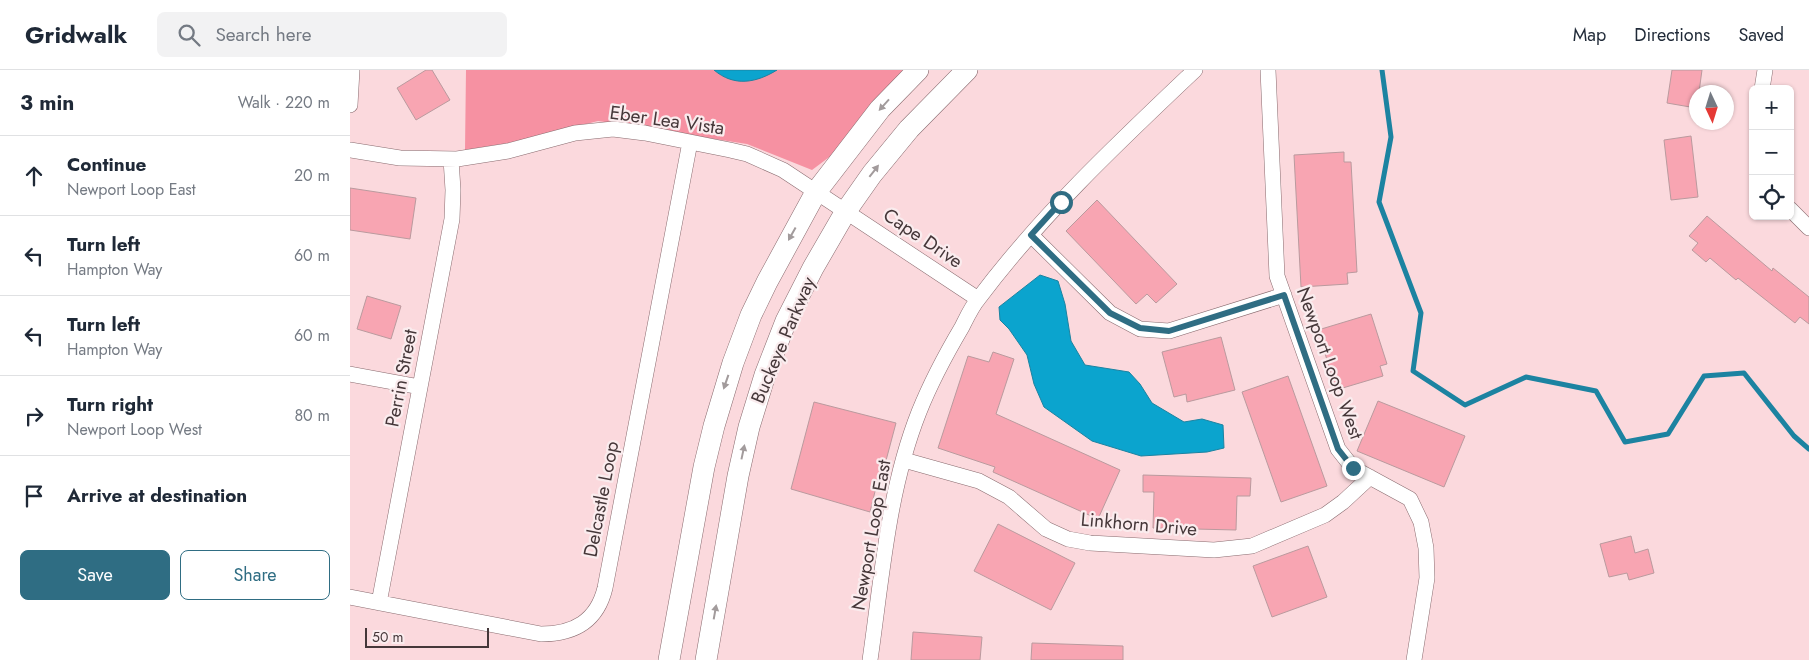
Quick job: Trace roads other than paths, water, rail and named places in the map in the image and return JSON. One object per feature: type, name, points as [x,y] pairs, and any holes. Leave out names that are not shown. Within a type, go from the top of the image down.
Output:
[{"type":"street","points":[[350,105],[352,70]]},
{"type":"street","name":"Buckeye Parkway","points":[[669,660],[704,467],[722,394],[751,315],[816,192],[880,109],[918,70]]},
{"type":"street","name":"Buckeye Parkway","points":[[706,660],[738,476],[749,427],[758,396],[786,321],[813,268],[846,211],[872,174],[909,129],[967,70]]},
{"type":"street","name":"Newport Loop East","points":[[870,660],[898,481],[919,412],[947,352],[978,299],[1031,235],[1107,153],[1195,70]]},
{"type":"street","name":"Newport Loop West","points":[[1268,70],[1277,276],[1338,449],[1353,468],[1410,499],[1421,522],[1426,548],[1427,578],[1414,660]]},
{"type":"street","points":[[1763,85],[1765,70]]},
{"type":"street","name":"Eber Lea Vista","points":[[350,150],[400,158],[452,160],[484,156],[575,133],[596,130],[628,131],[747,154],[783,170],[846,211]]},
{"type":"street","name":"Delcastle Loop","points":[[350,597],[541,634],[566,632],[589,618],[596,610],[605,588],[690,142]]},
{"type":"street","name":"Perrin Street","points":[[379,603],[452,219],[452,160]]},
{"type":"street","name":"Cape Drive","points":[[846,211],[978,299]]},
{"type":"street","points":[[1794,213],[1809,228]]},
{"type":"street","points":[[1031,235],[1110,313],[1140,328],[1169,331],[1284,295]]},
{"type":"street","points":[[350,374],[420,387]]},
{"type":"street","name":"Linkhorn Drive","points":[[904,460],[979,481],[1009,497],[1046,529],[1068,538],[1090,543],[1214,550],[1252,546],[1325,514],[1343,502],[1370,477]]},
{"type":"water","points":[[714,70],[777,70],[761,78],[737,81],[729,79]]},
{"type":"water","points":[[1040,275],[1058,281],[1065,304],[1071,341],[1085,365],[1129,372],[1140,384],[1152,403],[1184,422],[1202,419],[1223,425],[1224,448],[1207,452],[1141,456],[1092,441],[1044,407],[1034,384],[1027,355],[1009,329],[1000,320],[999,307]]},
{"type":"waterway","points":[[1382,70],[1391,137],[1379,202],[1421,313],[1413,371],[1465,405],[1526,377],[1596,391],[1625,442],[1668,434],[1704,376],[1744,373],[1794,436],[1809,449]]}]
